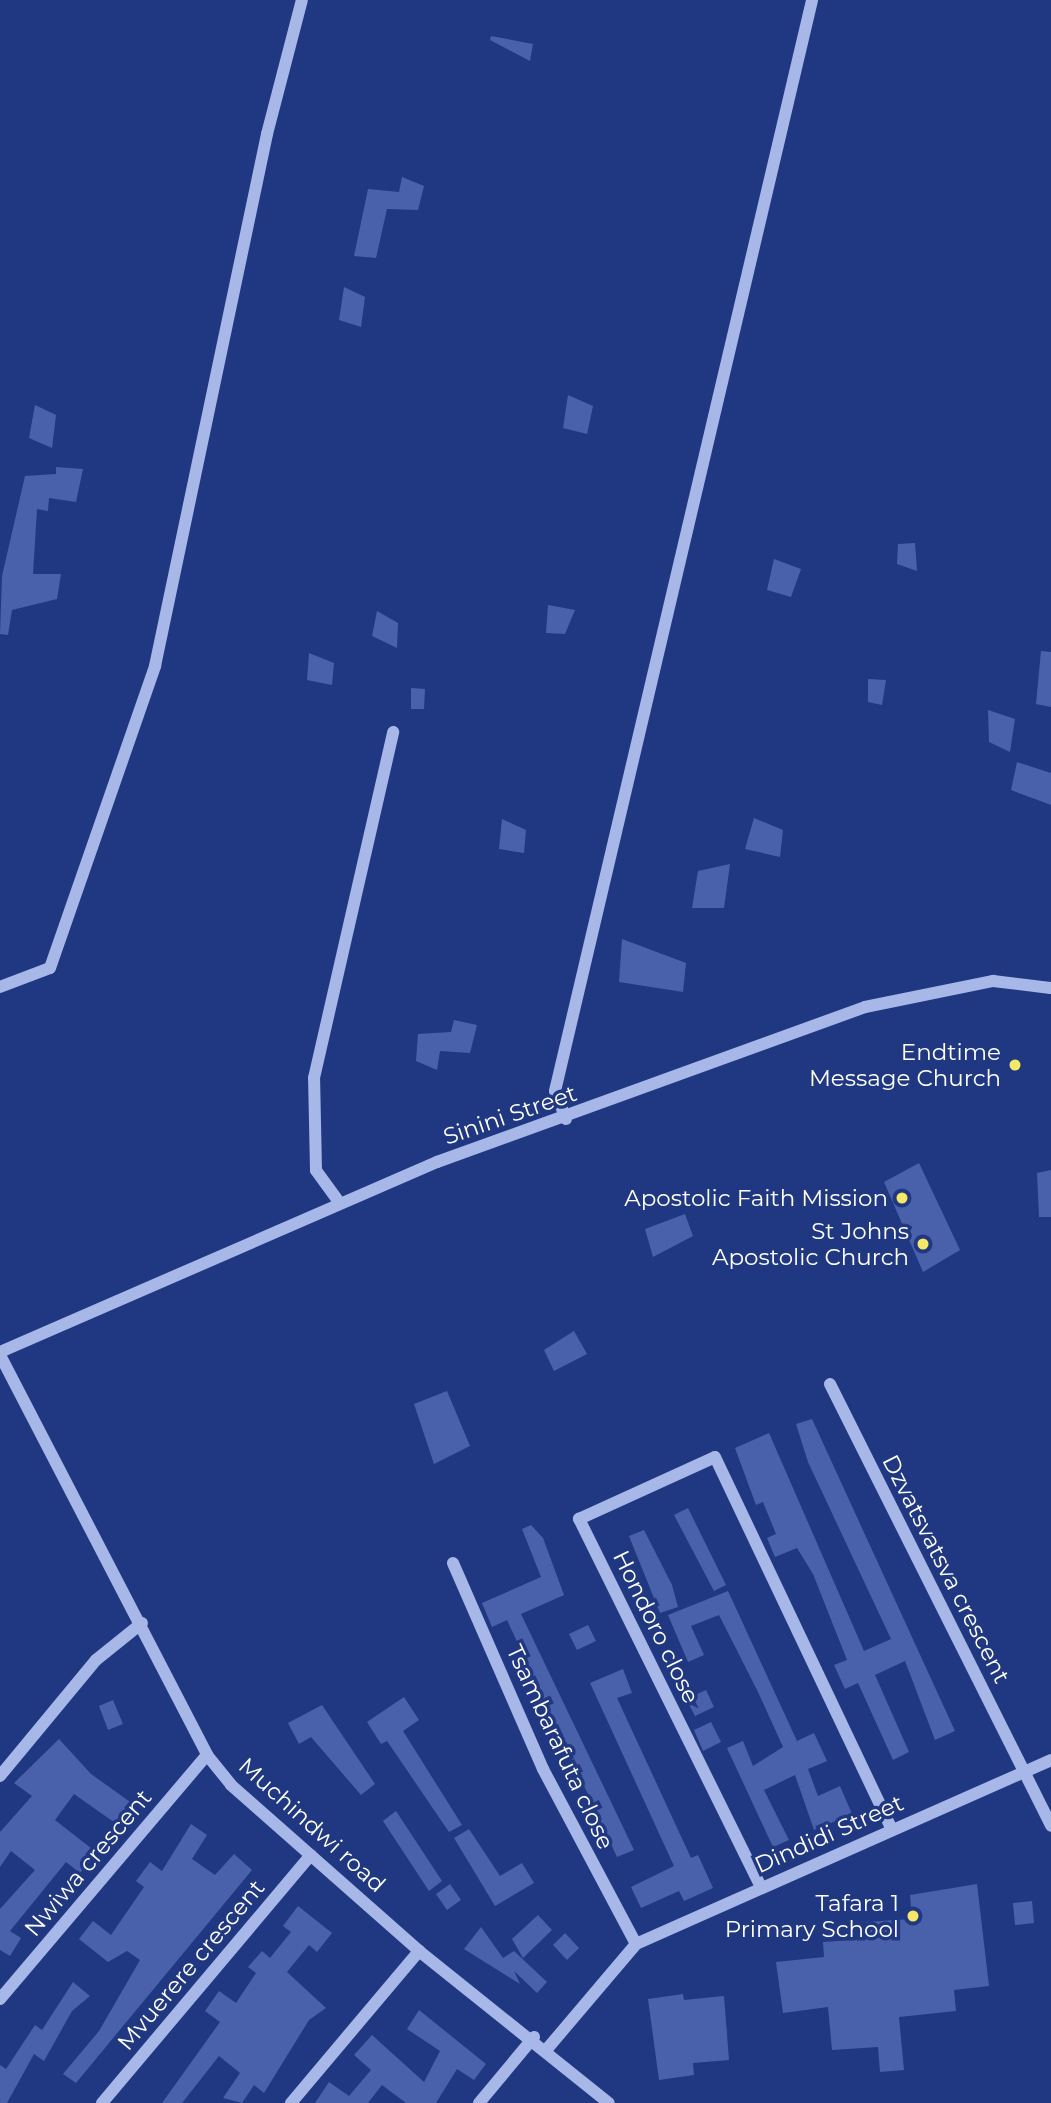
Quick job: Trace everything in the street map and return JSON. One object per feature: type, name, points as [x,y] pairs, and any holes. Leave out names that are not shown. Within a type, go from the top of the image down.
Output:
[{"type":"street","points":[[0,987],[50,968],[155,666],[267,134],[302,0]]},
{"type":"street","points":[[566,1119],[555,1091],[812,0]]},
{"type":"street","points":[[339,1202],[316,1170],[313,1079],[393,733]]},
{"type":"street","name":"Sinini Street","points":[[0,1353],[339,1202],[865,1007],[993,981],[1051,988]]},
{"type":"street","name":"Muchindwi road","points":[[0,1353],[142,1623],[207,1755],[231,1785],[419,1951],[534,2037],[609,2103]]},
{"type":"street","name":"Dzvatsvatsva crescent","points":[[830,1384],[1051,1826]]},
{"type":"street","name":"Hondoro close","points":[[761,1887],[579,1519],[715,1457],[892,1830]]},
{"type":"street","name":"Tsambarafuta close","points":[[453,1563],[543,1769],[636,1944]]},
{"type":"street","points":[[0,1776],[96,1660],[142,1623]]},
{"type":"street","name":"Nwiwa crescent","points":[[0,1999],[207,1755]]},
{"type":"street","name":"Dindidi Street","points":[[547,2049],[636,1944],[1051,1760]]},
{"type":"street","name":"Mvuerere crescent","points":[[102,2103],[312,1855]]},
{"type":"street","points":[[291,2103],[419,1951]]},
{"type":"street","points":[[479,2103],[534,2037]]},
{"type":"building","points":[[491,36],[533,44],[530,61],[490,40]]},
{"type":"building","points":[[402,177],[424,186],[418,210],[387,209],[376,258],[354,256],[368,189],[399,192]]},
{"type":"building","points":[[344,287],[365,297],[361,327],[339,320]]},
{"type":"building","points":[[568,395],[593,406],[587,434],[563,428]]},
{"type":"building","points":[[35,405],[56,415],[52,448],[29,438]]},
{"type":"building","points":[[56,467],[83,469],[76,502],[49,498],[48,511],[37,509],[33,574],[61,574],[57,599],[12,610],[8,635],[0,634],[2,576],[25,476],[56,474]]},
{"type":"building","points":[[915,543],[917,571],[897,564],[898,544]]},
{"type":"building","points":[[774,559],[801,569],[791,597],[767,590]]},
{"type":"building","points":[[548,605],[575,610],[565,634],[546,633]]},
{"type":"building","points":[[377,611],[398,623],[397,648],[372,636]]},
{"type":"building","points":[[1041,651],[1051,652],[1051,707],[1036,704]]},
{"type":"building","points":[[309,653],[334,663],[332,685],[307,680]]},
{"type":"building","points":[[868,679],[886,680],[882,705],[868,702]]},
{"type":"building","points":[[411,688],[425,689],[424,709],[411,709]]},
{"type":"building","points":[[988,710],[1015,719],[1010,752],[989,742]]},
{"type":"building","points":[[1017,762],[1051,773],[1051,805],[1011,790]]},
{"type":"building","points":[[754,818],[783,830],[780,857],[745,849]]},
{"type":"building","points":[[502,819],[526,830],[524,853],[499,849]]},
{"type":"building","points":[[730,864],[724,908],[692,908],[698,871]]},
{"type":"building","points":[[622,939],[686,963],[683,992],[619,982]]},
{"type":"building","points":[[454,1020],[477,1025],[470,1053],[440,1051],[437,1070],[416,1061],[418,1034],[451,1032]]},
{"type":"building","points":[[919,1163],[960,1250],[923,1272],[884,1182]]},
{"type":"building","points":[[1051,1170],[1051,1217],[1039,1217],[1037,1173]]},
{"type":"building","points":[[685,1214],[693,1236],[653,1257],[645,1229]]},
{"type":"building","points":[[574,1331],[587,1354],[554,1371],[544,1350]]},
{"type":"building","points":[[447,1391],[470,1446],[434,1464],[414,1404]]},
{"type":"building","points":[[812,1419],[955,1731],[935,1740],[905,1661],[875,1675],[909,1752],[893,1760],[858,1683],[845,1689],[834,1665],[847,1660],[813,1574],[797,1548],[775,1557],[767,1538],[776,1534],[763,1502],[756,1505],[735,1448],[769,1433],[864,1651],[891,1639],[808,1462],[796,1424]]},
{"type":"building","points":[[688,1508],[726,1585],[714,1591],[674,1515]]},
{"type":"building","points":[[531,1525],[543,1538],[564,1595],[521,1614],[634,1850],[617,1857],[507,1620],[492,1627],[482,1603],[541,1577],[522,1529]]},
{"type":"building","points":[[644,1530],[672,1585],[678,1607],[660,1613],[629,1536]]},
{"type":"building","points":[[728,1591],[797,1741],[814,1733],[827,1761],[808,1769],[818,1796],[840,1786],[852,1814],[814,1830],[795,1775],[764,1790],[789,1840],[773,1847],[727,1748],[743,1741],[753,1766],[783,1747],[719,1615],[691,1626],[704,1655],[688,1662],[668,1615]]},
{"type":"building","points":[[588,1625],[596,1641],[577,1650],[569,1634]]},
{"type":"building","points":[[623,1669],[632,1693],[617,1698],[691,1858],[698,1855],[713,1888],[684,1901],[679,1891],[641,1908],[631,1887],[674,1866],[590,1683]]},
{"type":"building","points":[[706,1690],[714,1707],[695,1716],[686,1699]]},
{"type":"building","points":[[404,1697],[419,1720],[403,1731],[462,1825],[449,1832],[387,1741],[381,1744],[367,1722]]},
{"type":"building","points":[[113,1700],[123,1724],[108,1730],[99,1706]]},
{"type":"building","points":[[322,1705],[375,1784],[361,1795],[311,1737],[299,1744],[288,1723]]},
{"type":"building","points":[[711,1722],[721,1742],[703,1751],[694,1730]]},
{"type":"building","points":[[59,1739],[91,1774],[133,1804],[118,1825],[74,1794],[55,1820],[96,1852],[80,1873],[66,1862],[10,1931],[21,1938],[10,1956],[0,1950],[0,1909],[35,1870],[11,1851],[0,1867],[0,1832],[32,1796],[14,1783]]},
{"type":"building","points":[[396,1811],[442,1881],[429,1891],[383,1821]]},
{"type":"building","points":[[191,1824],[207,1835],[192,1859],[215,1875],[234,1854],[252,1870],[76,2083],[63,2074],[99,2031],[140,1960],[127,1951],[108,1962],[79,1939],[93,1921],[111,1935],[144,1887],[136,1881],[150,1862],[162,1871]]},
{"type":"building","points":[[469,1829],[500,1876],[522,1863],[534,1883],[495,1906],[454,1838]]},
{"type":"building","points":[[450,1884],[461,1900],[447,1910],[436,1894]]},
{"type":"building","points":[[977,1884],[989,1986],[954,1990],[956,2011],[899,2017],[904,2070],[880,2072],[878,2047],[832,2050],[828,2007],[783,2013],[776,1962],[824,1957],[823,1942],[868,1939],[866,1922],[912,1919],[910,1895]]},
{"type":"building","points":[[1032,1901],[1034,1923],[1015,1925],[1013,1903]]},
{"type":"building","points":[[298,1906],[332,1933],[317,1952],[309,1945],[287,1972],[326,2008],[309,2020],[264,2093],[254,2085],[242,2103],[223,2098],[240,2073],[219,2056],[182,2103],[162,2103],[220,2022],[205,2011],[219,1991],[236,2003],[256,1973],[248,1967],[262,1951],[270,1958],[291,1932],[283,1926]]},
{"type":"building","points":[[538,1915],[552,1930],[523,1958],[512,1939]]},
{"type":"building","points":[[481,1927],[503,1958],[514,1951],[547,1982],[537,1993],[514,1971],[520,1984],[464,1949]]},
{"type":"building","points":[[565,1933],[579,1948],[567,1960],[553,1945]]},
{"type":"building","points":[[73,1982],[90,1996],[72,2011],[44,2061],[34,2054],[7,2103],[0,2103],[0,2065],[6,2069],[35,2025],[42,2030]]},
{"type":"building","points":[[683,1994],[684,2000],[724,1996],[729,2060],[693,2063],[694,2075],[659,2080],[648,1999]]},
{"type":"building","points":[[419,2010],[486,2064],[474,2080],[457,2069],[436,2103],[406,2103],[382,2085],[368,2103],[315,2103],[329,2082],[349,2096],[371,2070],[354,2055],[372,2035],[424,2082],[440,2051],[407,2029]]},
{"type":"place","name":"Endtime Message Church","points":[[1015,1065]]},
{"type":"place","name":"Apostolic Faith Mission","points":[[902,1198]]},
{"type":"place","name":"St Johns Apostolic Church","points":[[923,1244]]},
{"type":"place","name":"Tafara 1 Primary School","points":[[913,1916]]}]
